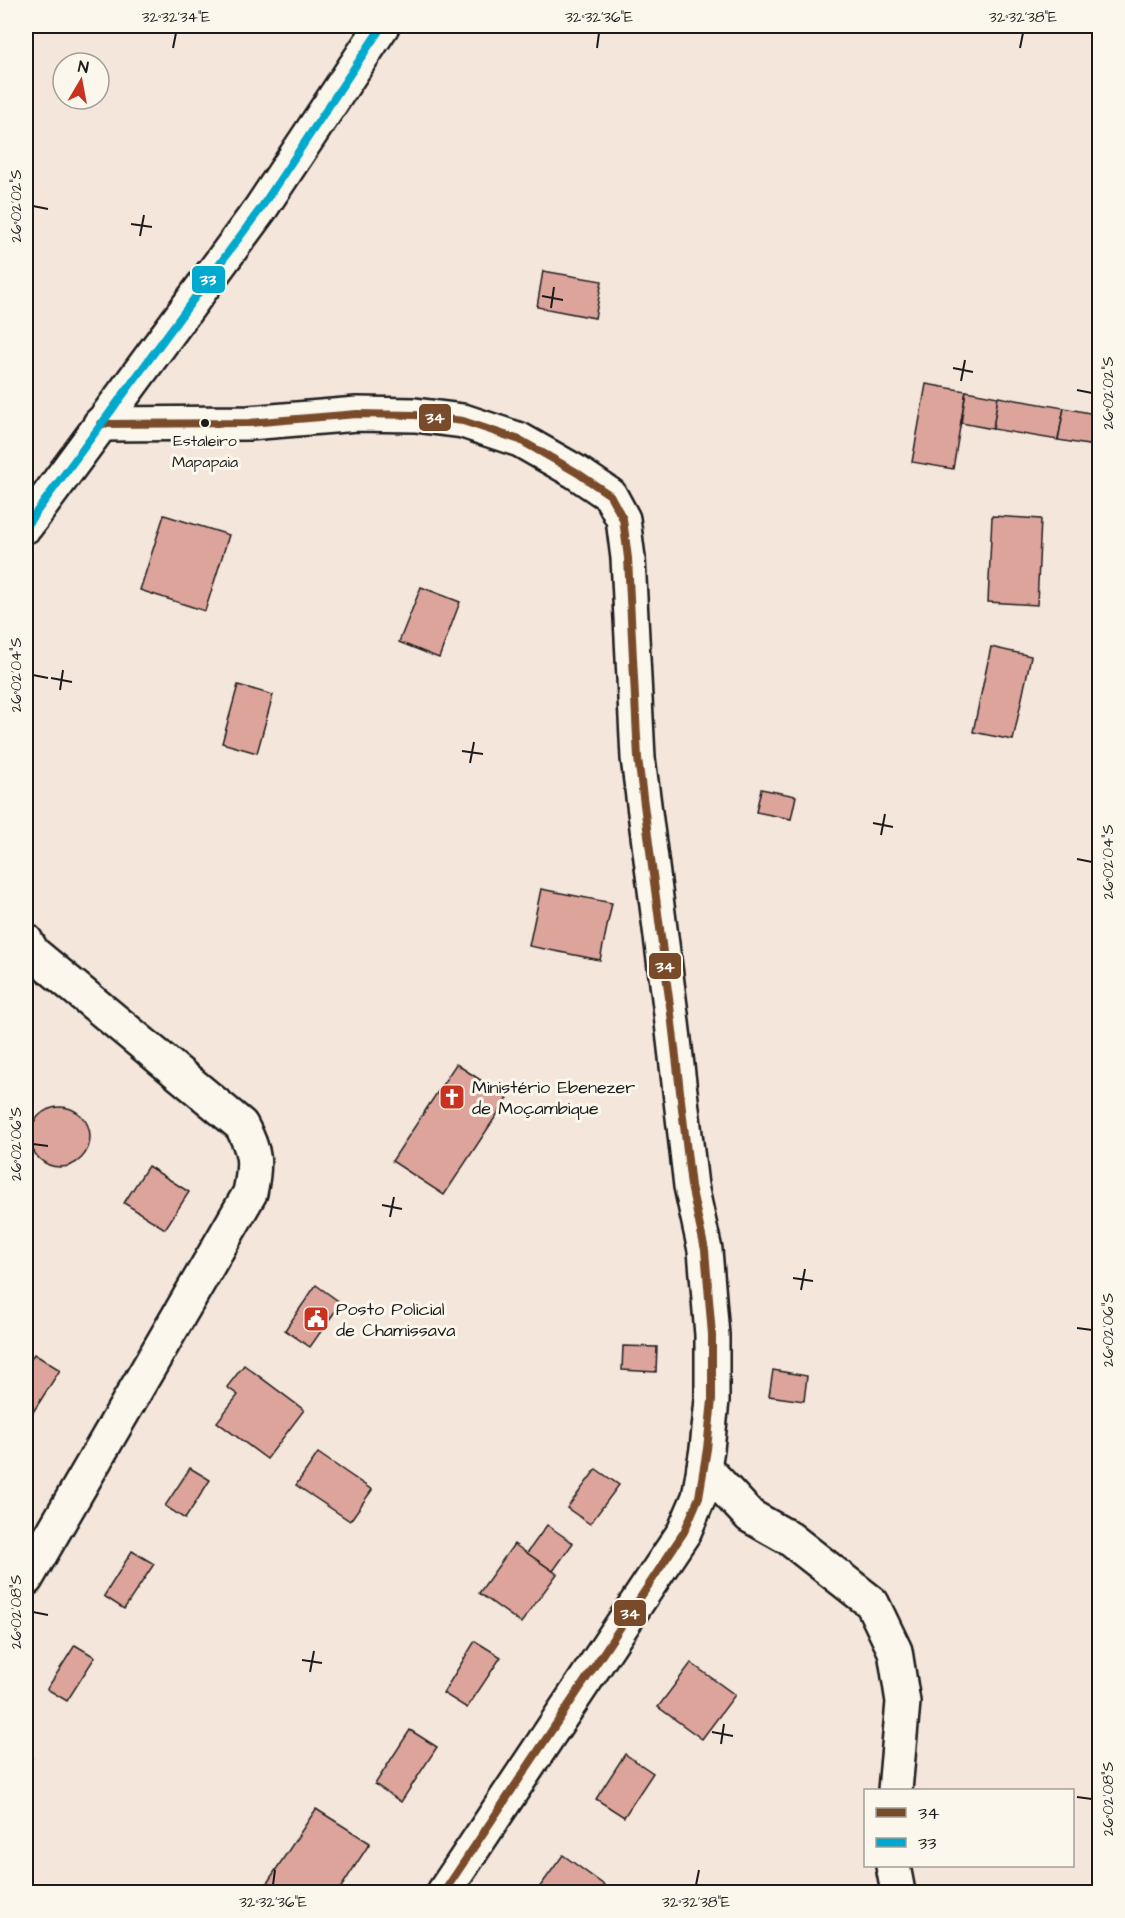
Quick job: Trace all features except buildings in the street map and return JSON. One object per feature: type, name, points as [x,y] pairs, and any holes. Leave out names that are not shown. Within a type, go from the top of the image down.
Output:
[{"type":"street","points":[[26,526],[261,208],[382,26]]},
{"type":"street","points":[[100,424],[249,423],[357,414],[415,415],[463,421],[520,440],[576,472],[610,495],[623,519],[628,558],[638,758],[691,1186],[705,1250],[712,1335],[712,1400],[704,1467],[699,1497],[684,1532],[444,1893]]},
{"type":"street","points":[[26,941],[33,953],[241,1125],[253,1145],[254,1174],[250,1193],[26,1579]]},
{"type":"street","points":[[704,1467],[750,1516],[789,1538],[872,1603],[895,1651],[903,1702],[895,1789]]},
{"type":"street","points":[[893,1867],[898,1893]]},
{"type":"transit line","name":"33","points":[[26,526],[261,208],[382,26]]},
{"type":"transit line","name":"34","points":[[100,424],[249,423],[357,414],[415,415],[463,421],[520,440],[576,472],[610,495],[623,519],[628,558],[638,758],[691,1186],[705,1250],[712,1335],[712,1400],[707,1449],[699,1497],[684,1532],[444,1892]]},
{"type":"place","name":"Estaleiro Mapapaia","points":[[205,423]]},
{"type":"place","name":"Ministério Ebenezer de Moçambique","points":[[452,1097]]},
{"type":"place","name":"Posto Policial de Chamissava","points":[[316,1319]]}]
